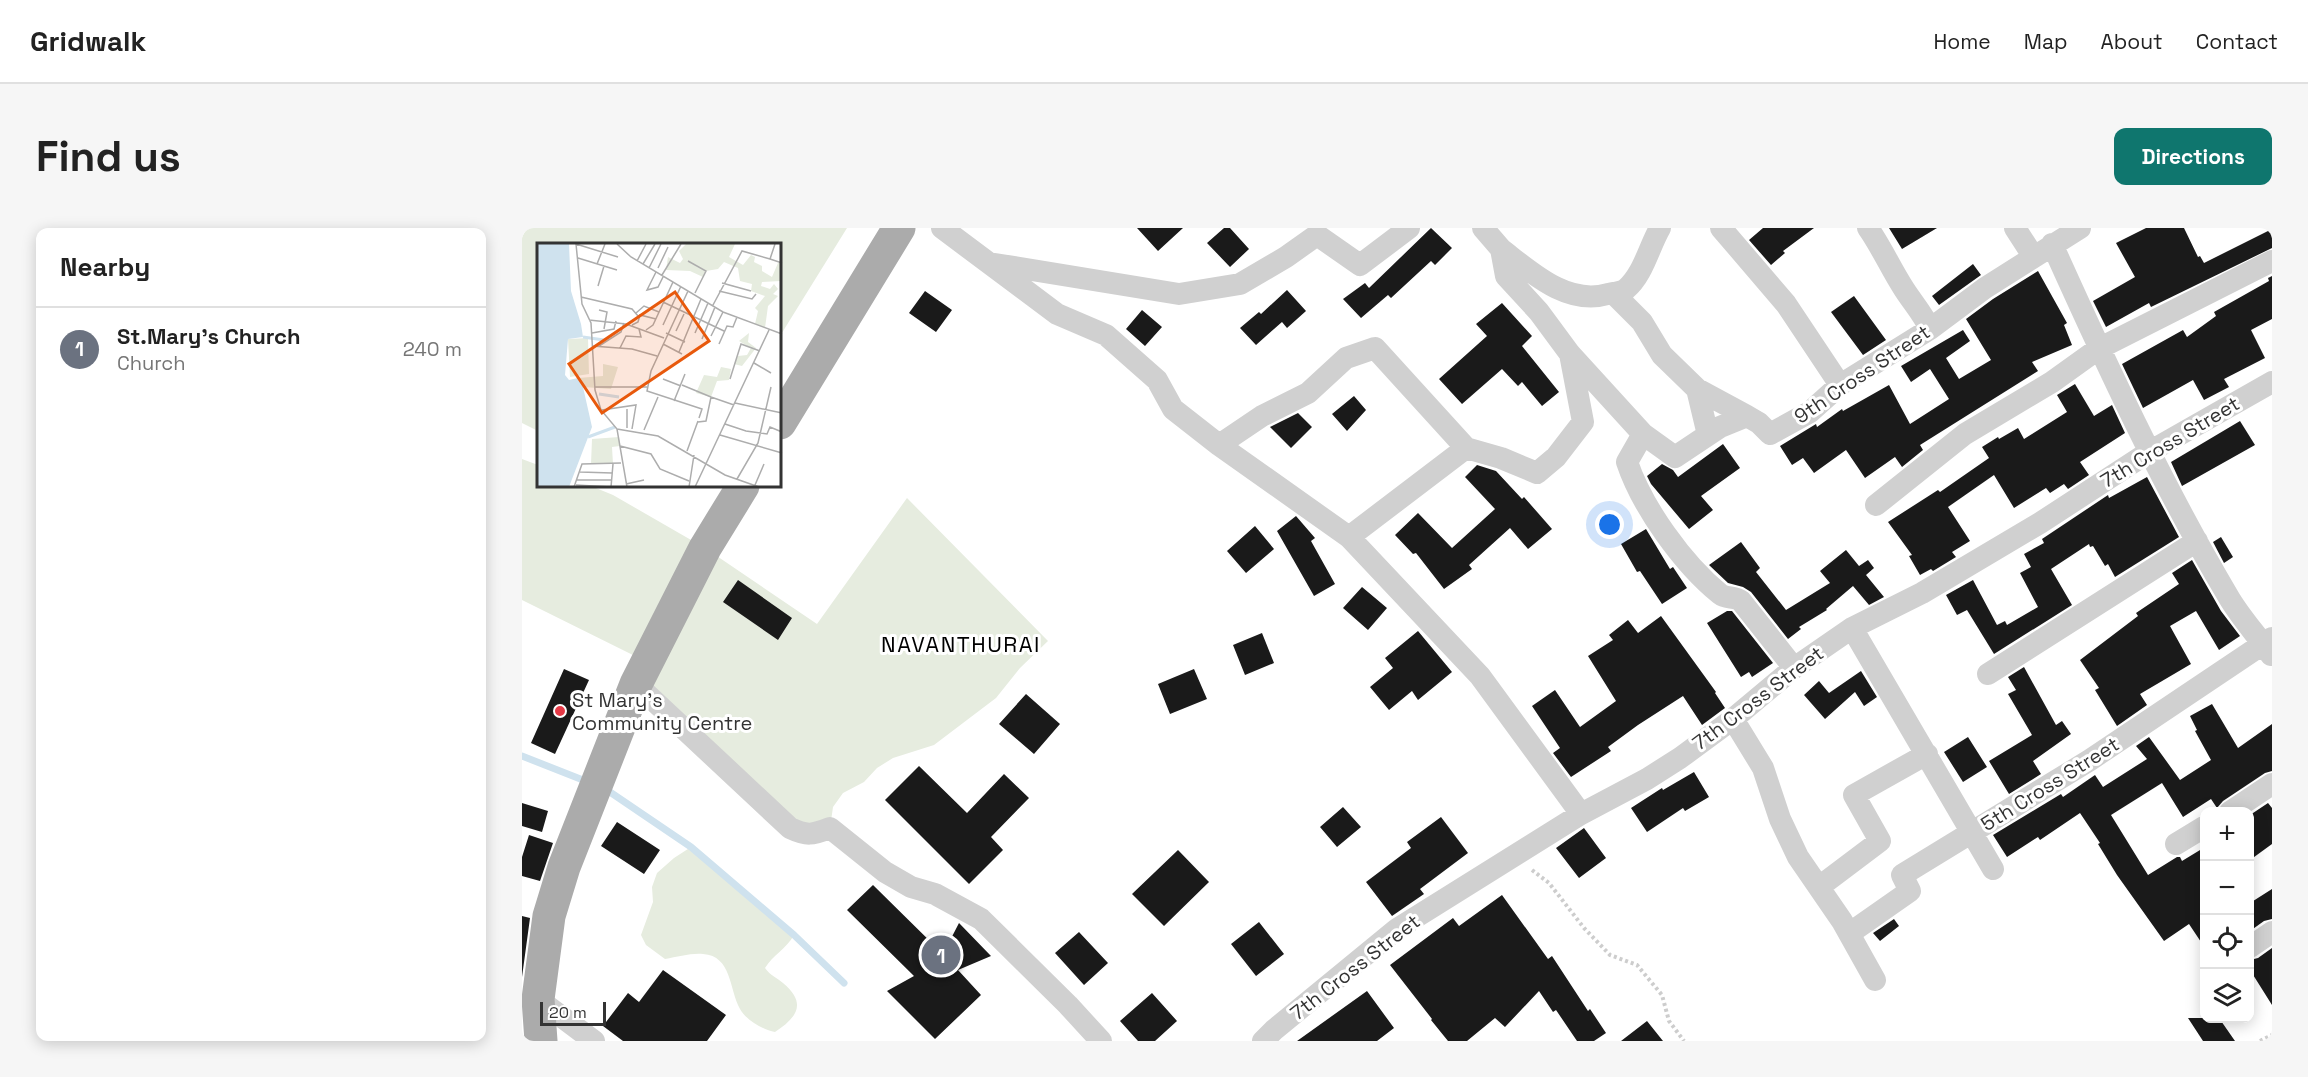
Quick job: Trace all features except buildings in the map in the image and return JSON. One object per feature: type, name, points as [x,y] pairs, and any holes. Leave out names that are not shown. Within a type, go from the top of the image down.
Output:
[{"type":"main road","points":[[782,420],[899,228]]},
{"type":"main road","points":[[534,1016],[552,906],[564,867],[636,684],[705,548],[742,488]]},
{"type":"street","points":[[942,228],[1057,314],[1106,335],[1157,380],[1173,409],[1219,445],[1350,537],[1480,676],[1581,814]]},
{"type":"street","points":[[991,263],[1179,294],[1240,284],[1286,257],[1317,235],[1360,265],[1409,228]]},
{"type":"street","points":[[1483,228],[1501,249],[1544,281],[1568,293],[1600,296],[1625,289],[1641,269],[1650,245],[1660,228]]},
{"type":"street","points":[[1721,228],[1786,304],[1840,385]]},
{"type":"street","points":[[1868,228],[1884,250],[1904,288],[1930,329]]},
{"type":"street","points":[[2015,228],[2033,256]]},
{"type":"street","name":"9th Cross Street","points":[[1747,416],[1759,423],[1770,435],[1810,412],[1840,385],[1930,329],[2033,256],[2080,228]]},
{"type":"street","points":[[2052,244],[2098,349],[2149,452],[2197,541],[2229,599],[2269,646]]},
{"type":"street","points":[[1501,249],[1506,276],[1539,312],[1570,354],[1643,434],[1676,457],[1720,427],[1747,416]]},
{"type":"street","points":[[1876,505],[1965,434],[2052,382],[2098,349],[2272,261]]},
{"type":"street","points":[[1613,293],[1642,322],[1662,355],[1697,389],[1747,416]]},
{"type":"street","points":[[1219,445],[1262,416],[1308,393],[1346,358],[1375,348],[1466,448],[1501,458],[1537,473],[1556,457],[1582,422],[1570,354]]},
{"type":"street","name":"7th Cross Street","points":[[1263,1041],[1397,929],[1581,814],[1647,779],[1733,719],[1794,668],[1852,628],[1922,593],[2040,523],[2149,452],[2272,382]]},
{"type":"street","points":[[1697,389],[1708,435]]},
{"type":"street","points":[[1643,434],[1627,462],[1634,482],[1649,511],[1704,579],[1723,596],[1736,597],[1742,602],[1794,668]]},
{"type":"street","points":[[1350,537],[1466,448]]},
{"type":"street","points":[[1988,675],[2197,541]]},
{"type":"street","points":[[1852,628],[1993,869]]},
{"type":"street","name":"5th Cross Street","points":[[1850,933],[1910,891],[1902,875],[2090,760],[2269,646]]},
{"type":"street","points":[[636,684],[790,828],[805,835],[830,828],[885,872],[911,887],[935,894],[981,919],[1101,1041]]},
{"type":"street","points":[[1733,719],[1764,768],[1780,819],[1798,857],[1850,933],[1875,980]]},
{"type":"street","points":[[1819,887],[1880,841],[1854,795],[1927,754]]},
{"type":"street","points":[[2238,807],[2272,784]]},
{"type":"street","points":[[2176,844],[2200,830]]},
{"type":"street","points":[[2254,944],[2272,932]]},
{"type":"street","points":[[534,1016],[594,1041]]},
{"type":"path","points":[[1515,856],[1549,883],[1584,928],[1610,955],[1637,965],[1662,995],[1668,1021],[1684,1041]]},
{"type":"path","points":[[2260,1041],[2272,1035]]},
{"type":"shaded area","points":[[527,228],[847,228],[782,333],[782,243],[537,243],[537,430],[522,423],[522,237]]},
{"type":"shaded area","points":[[522,459],[537,465],[537,488],[596,488],[613,495],[705,548],[817,624],[907,498],[1048,641],[1020,668],[996,698],[934,745],[893,758],[877,768],[864,782],[843,793],[833,807],[830,828],[805,835],[636,684],[647,662],[522,600]]},
{"type":"shaded area","points":[[691,847],[794,935],[765,968],[791,991],[797,1004],[793,1016],[775,1032],[755,1024],[743,1013],[736,1001],[725,967],[719,961],[703,954],[665,959],[646,945],[641,935],[653,902],[652,887],[657,873]]},
{"type":"waterway","points":[[522,756],[588,782]]},
{"type":"waterway","points":[[604,788],[691,847],[794,935],[844,983]]},
{"type":"place","name":"St Mary's Community Centre","points":[[560,711]]},
{"type":"place","name":"St.Mary's Church","points":[[941,955]]},
{"type":"district","name":"NAVANTHURAI","points":[[961,644]]}]
